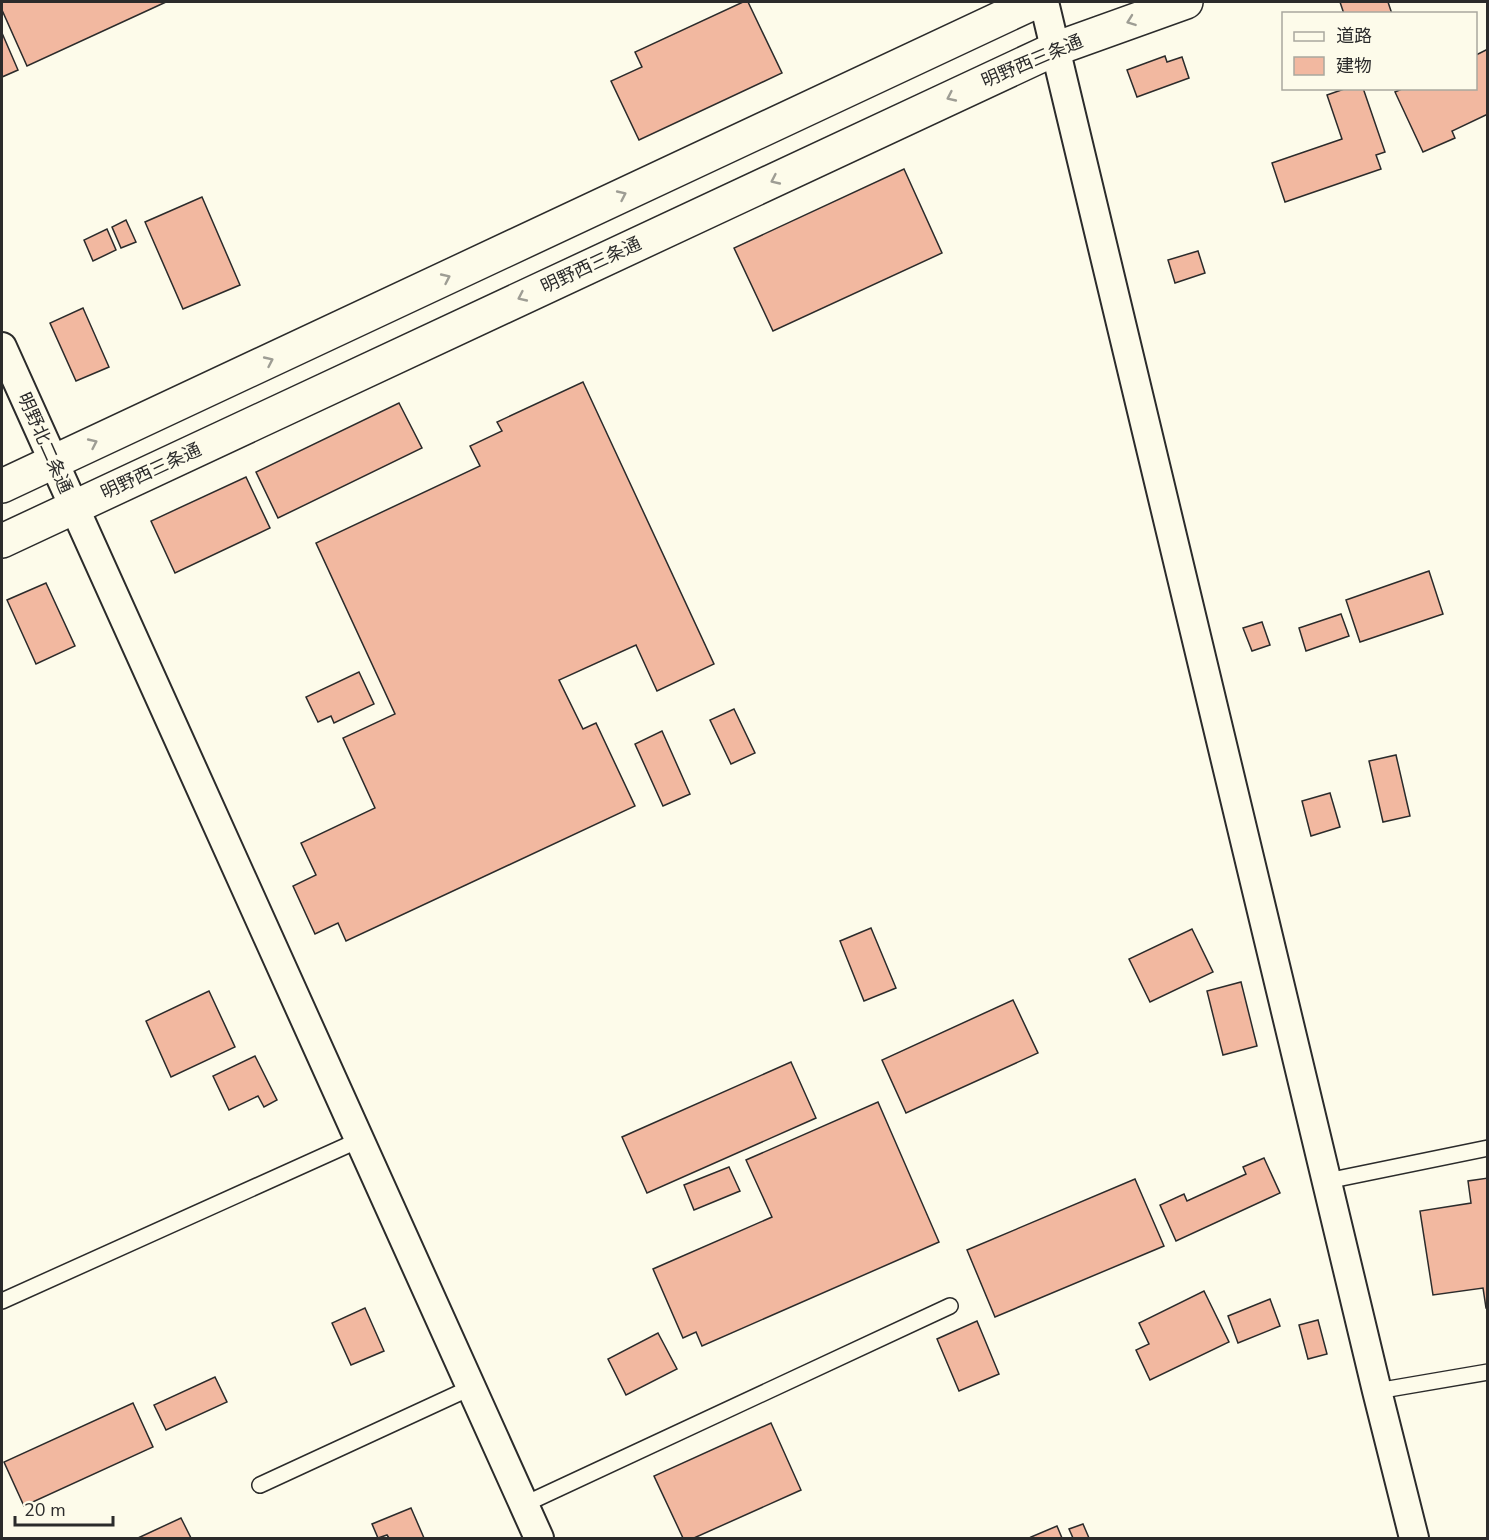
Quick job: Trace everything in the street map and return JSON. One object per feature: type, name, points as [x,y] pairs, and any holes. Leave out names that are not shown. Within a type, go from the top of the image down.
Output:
[{"type":"street","points":[[2,486],[1035,2]]},
{"type":"street","points":[[1044,2],[1414,1539]]},
{"type":"street","name":"明野西三条通","points":[[2,541],[1055,48],[1186,2]]},
{"type":"street","name":"明野北二条通","points":[[2,347],[539,1539]]},
{"type":"lane","points":[[2,1301],[359,1140]]},
{"type":"lane","points":[[1327,1181],[1488,1148]]},
{"type":"lane","points":[[523,1505],[950,1306]]},
{"type":"lane","points":[[1377,1390],[1488,1372]]},
{"type":"lane","points":[[260,1485],[470,1388]]},
{"type":"building","points":[[2,2],[166,2],[27,66],[2,10]]},
{"type":"building","points":[[743,2],[748,2],[782,73],[639,140],[611,81],[642,67],[635,52]]},
{"type":"building","points":[[1340,2],[1388,2],[1391,12],[1343,12]]},
{"type":"building","points":[[2,33],[18,70],[2,77]]},
{"type":"building","points":[[1488,49],[1488,114],[1452,131],[1455,138],[1423,152],[1395,92],[1400,90],[1477,90],[1477,54]]},
{"type":"building","points":[[1165,56],[1167,62],[1182,57],[1189,78],[1137,97],[1127,70]]},
{"type":"building","points":[[1341,90],[1364,90],[1385,152],[1376,155],[1381,169],[1285,202],[1272,163],[1342,139],[1327,95]]},
{"type":"building","points":[[904,169],[942,253],[773,331],[734,248]]},
{"type":"building","points":[[202,197],[240,285],[183,309],[145,222]]},
{"type":"building","points":[[126,220],[136,242],[121,248],[112,227]]},
{"type":"building","points":[[107,229],[116,250],[93,261],[84,240]]},
{"type":"building","points":[[1198,251],[1205,273],[1175,283],[1168,260]]},
{"type":"building","points":[[83,308],[109,367],[76,381],[50,323]]},
{"type":"building","points":[[583,382],[714,664],[657,691],[636,645],[559,680],[583,729],[596,723],[635,806],[346,941],[338,923],[315,934],[293,886],[316,875],[301,843],[375,808],[343,738],[395,714],[316,543],[480,466],[470,446],[502,431],[497,422]]},
{"type":"building","points":[[399,403],[422,448],[278,518],[256,472]]},
{"type":"building","points":[[246,477],[270,528],[175,573],[151,521]]},
{"type":"building","points":[[1429,571],[1443,614],[1360,642],[1346,600]]},
{"type":"building","points":[[46,583],[75,646],[36,664],[7,600]]},
{"type":"building","points":[[1341,614],[1349,636],[1306,651],[1299,628]]},
{"type":"building","points":[[1262,622],[1270,645],[1252,651],[1243,628]]},
{"type":"building","points":[[359,672],[374,704],[334,723],[331,716],[318,722],[306,697]]},
{"type":"building","points":[[734,709],[755,753],[731,764],[710,720]]},
{"type":"building","points":[[662,731],[690,794],[663,806],[635,744]]},
{"type":"building","points":[[1396,755],[1410,816],[1383,822],[1369,761]]},
{"type":"building","points":[[1330,793],[1340,827],[1311,836],[1302,801]]},
{"type":"building","points":[[871,928],[896,988],[864,1001],[840,941]]},
{"type":"building","points":[[1192,929],[1213,972],[1150,1002],[1129,959]]},
{"type":"building","points":[[1241,982],[1257,1046],[1223,1055],[1207,991]]},
{"type":"building","points":[[209,991],[235,1047],[171,1077],[146,1021]]},
{"type":"building","points":[[1013,1000],[1038,1053],[906,1113],[882,1060]]},
{"type":"building","points":[[255,1056],[277,1100],[264,1107],[258,1096],[229,1110],[213,1076]]},
{"type":"building","points":[[791,1062],[816,1118],[647,1193],[622,1137]]},
{"type":"building","points":[[878,1102],[939,1242],[702,1346],[696,1332],[683,1338],[653,1269],[772,1217],[746,1160]]},
{"type":"building","points":[[1264,1158],[1280,1193],[1176,1241],[1160,1205],[1184,1194],[1187,1201],[1246,1174],[1243,1167]]},
{"type":"building","points":[[729,1167],[740,1191],[694,1210],[684,1185]]},
{"type":"building","points":[[1488,1178],[1488,1308],[1486,1308],[1483,1288],[1433,1295],[1420,1211],[1471,1203],[1468,1181]]},
{"type":"building","points":[[1135,1179],[1164,1246],[995,1317],[967,1250]]},
{"type":"building","points":[[1204,1291],[1229,1342],[1150,1380],[1136,1350],[1149,1344],[1139,1323]]},
{"type":"building","points":[[1270,1299],[1280,1326],[1238,1343],[1228,1316]]},
{"type":"building","points":[[365,1308],[384,1351],[351,1365],[332,1323]]},
{"type":"building","points":[[1318,1320],[1327,1354],[1308,1359],[1299,1325]]},
{"type":"building","points":[[977,1321],[999,1374],[959,1391],[937,1339]]},
{"type":"building","points":[[658,1333],[677,1369],[626,1395],[608,1359]]},
{"type":"building","points":[[215,1377],[227,1402],[166,1430],[154,1405]]},
{"type":"building","points":[[133,1403],[153,1447],[24,1506],[4,1462]]},
{"type":"building","points":[[771,1423],[801,1490],[694,1538],[683,1538],[654,1476]]},
{"type":"building","points":[[411,1508],[424,1538],[389,1538],[387,1535],[378,1538],[372,1524]]},
{"type":"building","points":[[181,1518],[191,1538],[138,1538]]},
{"type":"building","points":[[1083,1524],[1089,1538],[1073,1538],[1069,1529]]},
{"type":"building","points":[[1057,1526],[1062,1538],[1031,1537]]}]
